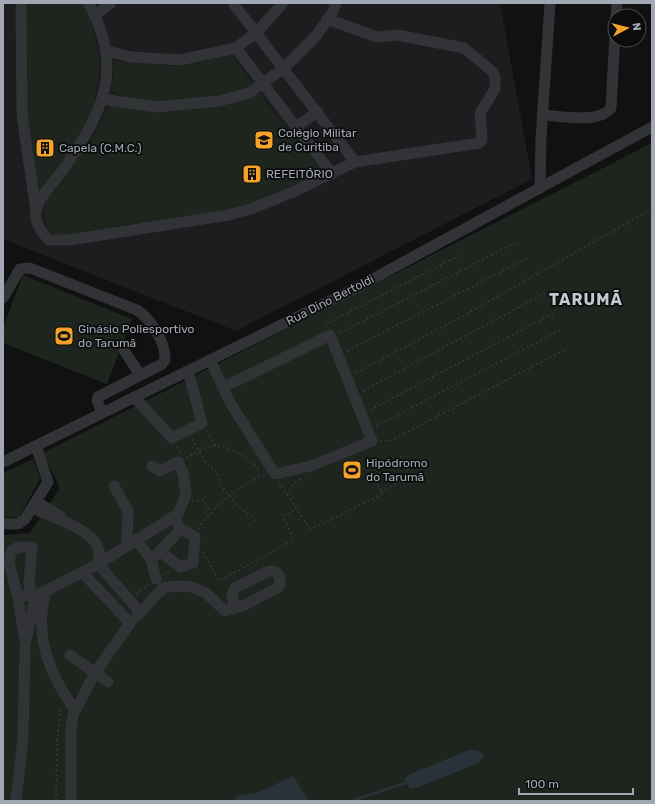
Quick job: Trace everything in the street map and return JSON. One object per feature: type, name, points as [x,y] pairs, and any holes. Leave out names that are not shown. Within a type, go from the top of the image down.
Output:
[{"type":"street","points":[[21,3],[22,115],[37,220],[42,232],[49,240],[69,240],[229,215],[252,209],[332,174],[355,162],[479,143],[482,140],[483,136],[480,113],[495,89],[495,78],[493,72],[464,48],[397,35],[377,37],[327,19]]},
{"type":"street","points":[[36,211],[44,195],[86,137],[96,118],[105,88],[107,50],[88,3]]},
{"type":"street","points":[[94,15],[111,3]]},
{"type":"street","points":[[233,3],[355,162]]},
{"type":"street","points":[[107,50],[131,57],[180,60],[236,48],[256,33],[283,3]]},
{"type":"street","points":[[102,98],[156,107],[181,106],[218,101],[248,94],[284,68],[316,36],[336,3]]},
{"type":"street","points":[[540,188],[542,115],[550,3]]},
{"type":"street","points":[[236,48],[332,174]]},
{"type":"street","points":[[542,115],[593,118],[607,114],[611,108],[614,48]]},
{"type":"street","points":[[295,127],[318,112]]},
{"type":"street","name":"Rua Dino Bertoldi","points":[[3,462],[356,288],[652,127]]},
{"type":"street","points":[[3,298],[20,269],[30,268],[136,310],[150,322],[165,354],[165,360],[162,364],[98,397],[97,400],[102,413]]},
{"type":"street","points":[[211,360],[218,385],[226,386],[331,336],[372,442],[310,466],[275,474],[231,404],[226,386]]},
{"type":"street","points":[[124,350],[140,375]]},
{"type":"street","points":[[134,397],[172,438],[202,423],[188,371]]},
{"type":"street","points":[[3,524],[18,524],[25,519],[48,482],[36,446]]},
{"type":"street","points":[[18,597],[32,596],[46,592],[83,573],[178,514],[186,494],[183,473],[178,462],[160,471],[152,466]]},
{"type":"street","points":[[114,486],[128,512],[131,543],[151,559],[156,579]]},
{"type":"street","points":[[35,505],[43,514],[75,526],[86,535],[99,551],[114,553]]},
{"type":"street","points":[[160,551],[180,567],[193,563],[195,537],[181,529],[173,517]]},
{"type":"street","points":[[151,559],[181,529]]},
{"type":"street","points":[[16,801],[23,738],[25,644],[18,597],[9,563],[11,551],[19,547],[32,547],[29,584],[34,604],[25,644]]},
{"type":"street","points":[[99,551],[98,564],[140,612]]},
{"type":"street","points":[[83,573],[130,623]]},
{"type":"street","points":[[71,801],[71,727],[75,710],[95,673],[130,623],[163,588],[175,586],[192,587],[206,593],[225,611],[238,607]]},
{"type":"street","points":[[46,592],[41,607],[46,658],[63,694],[75,710]]},
{"type":"street","points":[[70,655],[108,682]]},
{"type":"path","points":[[347,378],[463,316],[652,209]]},
{"type":"path","points":[[462,254],[326,324],[331,336],[517,242]]},
{"type":"path","points":[[338,355],[528,258]]},
{"type":"path","points":[[354,396],[545,293]]},
{"type":"path","points":[[361,415],[554,313]]},
{"type":"path","points":[[368,431],[561,330]]},
{"type":"path","points":[[372,442],[390,441],[568,348]]},
{"type":"path","points":[[202,423],[216,446]]},
{"type":"path","points":[[188,430],[206,463],[218,474],[221,488],[256,521]]},
{"type":"path","points":[[172,438],[183,459],[210,446],[222,447],[243,455],[266,475],[246,483],[233,492],[210,512],[196,530],[195,537],[219,581],[294,540],[283,516],[296,509]]},
{"type":"path","points":[[275,474],[296,509],[309,528],[312,529],[382,494],[381,492],[411,476],[401,457],[386,465]]},
{"type":"path","points":[[288,495],[294,483],[308,475]]},
{"type":"path","points":[[376,482],[381,492]]},
{"type":"path","points":[[186,494],[191,501],[203,500],[210,512]]},
{"type":"path","points":[[56,801],[57,740],[63,694]]},
{"type":"shaded area","name":"Colégio Militar de Curitiba","points":[[3,3],[500,3],[532,179],[236,331],[3,239]]},
{"type":"shaded area","points":[[27,3],[81,3],[91,20],[100,62],[94,108],[80,135],[39,195],[27,121]]},
{"type":"shaded area","points":[[231,55],[251,82],[251,88],[217,97],[162,103],[144,102],[127,98],[112,91],[115,61],[178,67]]},
{"type":"shaded area","points":[[259,93],[321,170],[322,175],[276,192],[244,208],[142,224],[137,222],[88,233],[61,236],[47,230],[45,220],[47,199],[95,134],[110,106],[240,100]]},
{"type":"shaded area","name":"Hipódromo do Tarumã","points":[[652,143],[652,801],[3,801],[3,535],[30,533],[60,488],[43,453]]},
{"type":"shaded area","name":"Ginásio Poliesportivo do Tarumã","points":[[23,275],[132,319],[107,384],[3,343],[3,328]]},
{"type":"shaded area","points":[[33,459],[40,479],[19,517],[3,518],[3,473]]},
{"type":"shaded area","points":[[469,750],[477,750],[483,754],[483,758],[476,764],[417,788],[410,789],[404,779],[410,774]]},
{"type":"shaded area","points":[[293,776],[309,801],[233,801],[240,795],[257,793]]},
{"type":"waterway","points":[[351,801],[405,783]]},
{"type":"place","name":"Colégio Militar de Curitiba","points":[[264,140]]},
{"type":"place","name":"Capela (C.M.C.)","points":[[45,148]]},
{"type":"place","name":"REFEITÓRIO","points":[[252,174]]},
{"type":"place","name":"Ginásio Poliesportivo do Tarumã","points":[[64,336]]},
{"type":"place","name":"Hipódromo do Tarumã","points":[[352,470]]},
{"type":"district","name":"TARUMÃ","points":[[586,299]]}]
